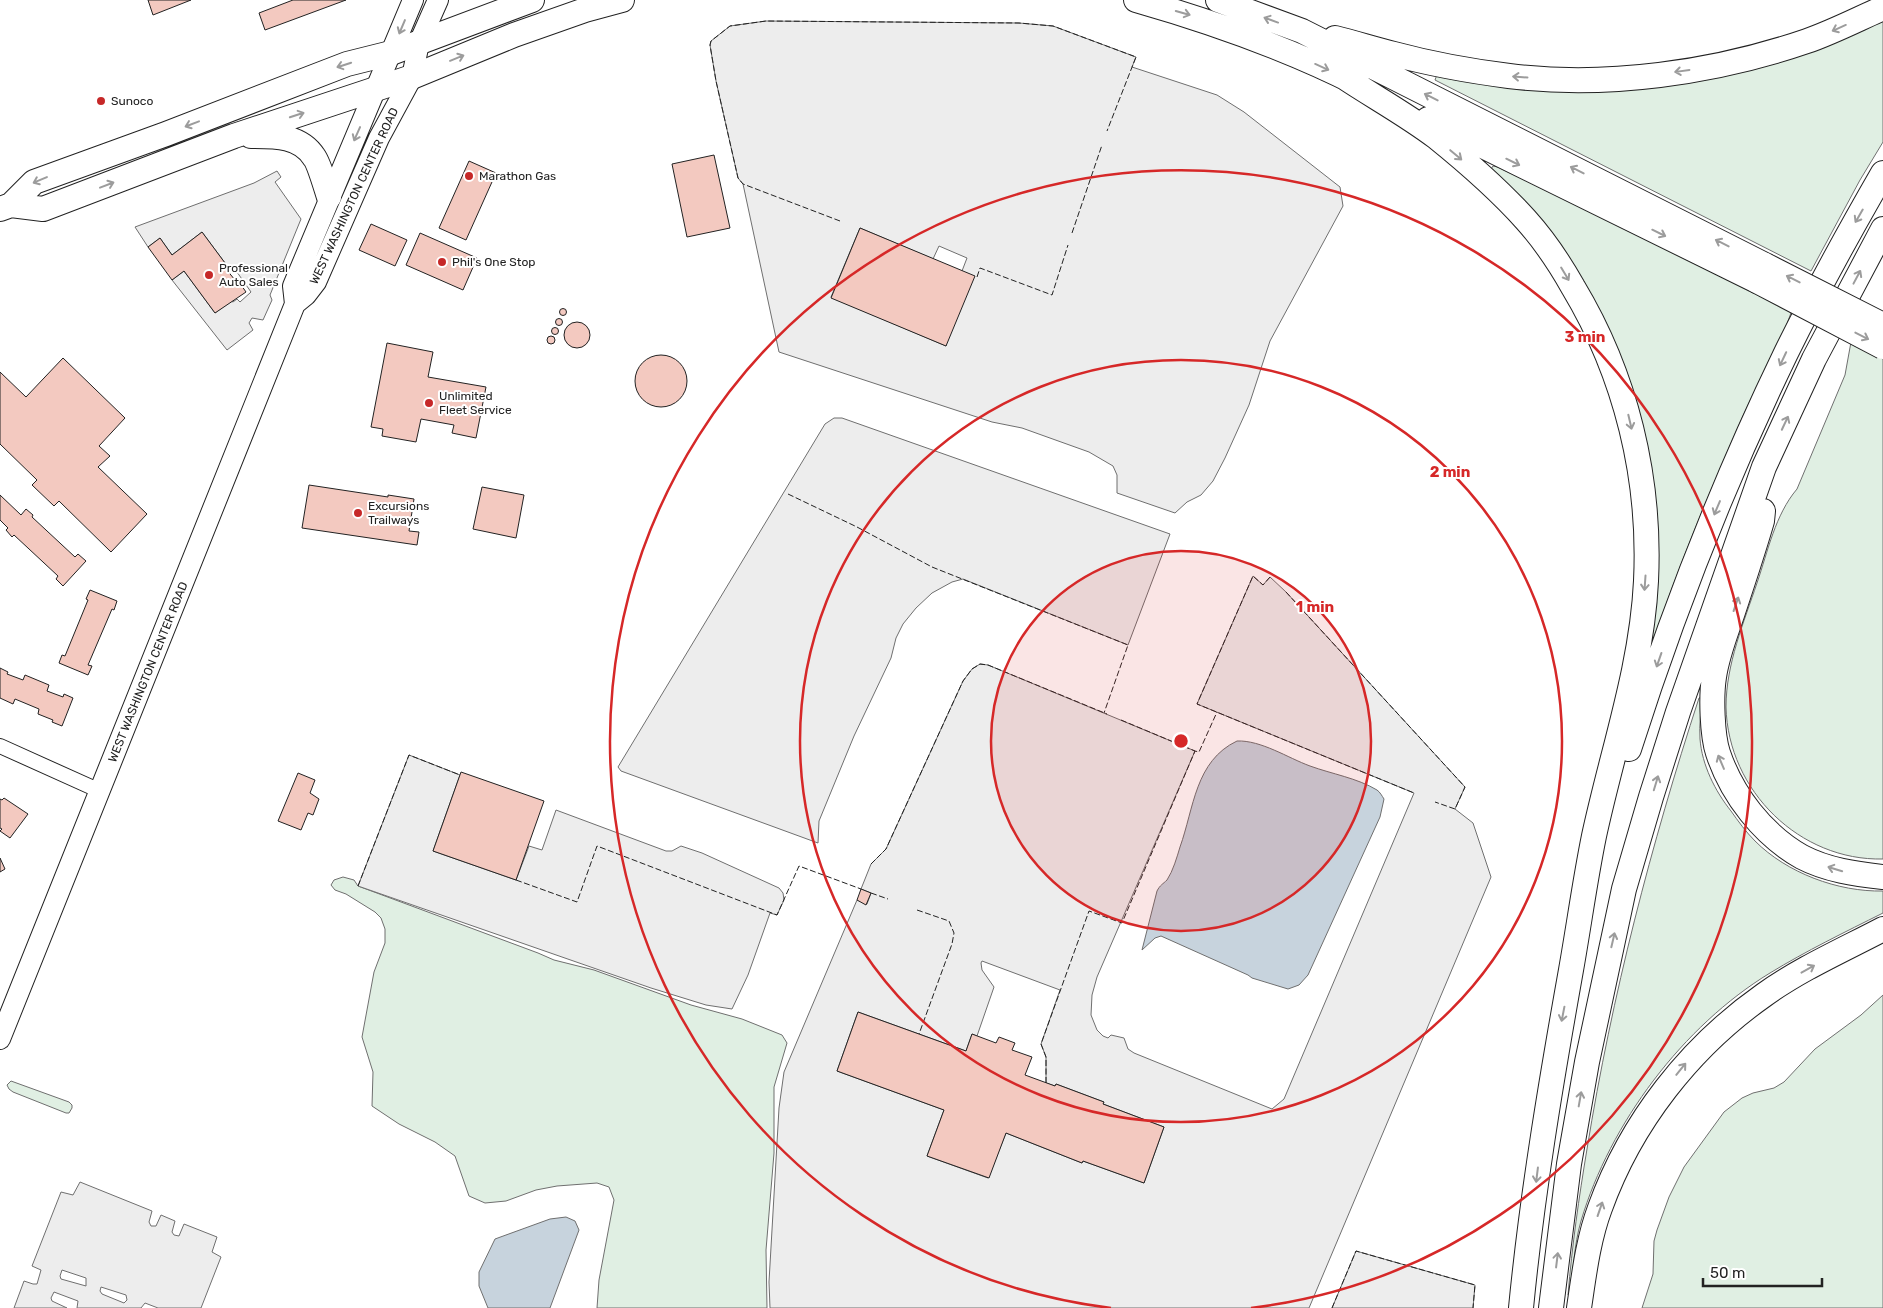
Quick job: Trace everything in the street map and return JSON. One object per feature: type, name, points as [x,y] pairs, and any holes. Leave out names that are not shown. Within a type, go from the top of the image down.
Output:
[{"type":"highway","points":[[5,207],[34,182],[347,64],[391,53],[532,0]]},
{"type":"highway","points":[[5,207],[43,210],[234,136],[412,77],[514,35],[584,10],[622,0]]},
{"type":"highway","points":[[1136,0],[1192,16],[1260,40],[1344,77],[1484,148],[1883,326]]},
{"type":"highway","points":[[1218,0],[1302,31],[1761,273],[1883,347]]},
{"type":"highway","points":[[1302,31],[1437,64],[1510,76],[1568,80],[1628,78],[1700,69],[1781,49],[1808,41],[1883,8]]},
{"type":"highway","points":[[1344,77],[1433,135],[1482,176],[1528,222],[1560,265],[1583,303],[1613,367],[1627,410],[1643,491],[1646,582],[1636,652],[1583,892],[1572,967],[1556,1049],[1521,1308]]},
{"type":"highway","points":[[234,136],[276,136],[299,141],[315,157],[329,197]]},
{"type":"highway","points":[[1572,967],[1618,786],[1644,704],[1701,546],[1738,456],[1786,353],[1839,251],[1883,173]]},
{"type":"highway","points":[[1551,1308],[1570,1155],[1587,1062],[1624,889],[1678,712],[1764,467],[1814,359],[1883,229]]},
{"type":"highway","points":[[1764,467],[1762,521],[1720,648],[1714,678],[1712,702],[1717,751],[1740,800],[1766,829],[1783,844],[1803,857],[1840,871],[1883,877]]},
{"type":"highway","points":[[1579,1308],[1590,1244],[1599,1209],[1609,1185],[1630,1144],[1661,1095],[1682,1068],[1720,1029],[1764,995],[1803,971],[1883,929]]},
{"type":"main road","name":"WEST WASHINGTON CENTER ROAD","points":[[0,1039],[295,304],[293,286],[413,0]]},
{"type":"main road","name":"WEST WASHINGTON CENTER ROAD","points":[[295,304],[306,295],[316,282],[379,138],[412,77],[419,43],[438,0]]},
{"type":"street","points":[[0,746],[100,792]]},
{"type":"green space","points":[[1883,16],[1883,142],[1860,180],[1811,271],[1435,80],[1438,72],[1581,87]]},
{"type":"green space","points":[[1493,166],[1792,310],[1782,337],[1743,416],[1707,501],[1652,645],[1647,643],[1626,383],[1491,169]]},
{"type":"green space","points":[[1851,342],[1883,359],[1883,859],[1853,856],[1824,848],[1797,834],[1774,815],[1755,793],[1740,766],[1730,738],[1726,707],[1732,659],[1773,534],[1783,510],[1797,489],[1845,375]]},
{"type":"green space","points":[[1702,697],[1700,739],[1706,768],[1725,803],[1745,830],[1768,852],[1798,871],[1831,884],[1849,888],[1883,891],[1883,913],[1798,957],[1738,995],[1708,1020],[1654,1080],[1631,1113],[1611,1148],[1594,1184],[1581,1221],[1574,1258],[1571,1295],[1568,1295],[1587,1149],[1608,1034],[1649,865],[1681,753],[1699,698]]},
{"type":"green space","points":[[343,877],[354,880],[358,886],[554,960],[594,970],[691,1005],[742,1019],[782,1035],[787,1043],[774,1087],[774,1153],[766,1250],[767,1308],[597,1308],[599,1280],[614,1200],[609,1187],[597,1183],[557,1186],[536,1190],[506,1201],[485,1203],[469,1196],[455,1156],[435,1142],[399,1124],[372,1106],[373,1072],[362,1037],[374,972],[385,943],[385,929],[381,918],[375,912],[346,894],[335,890],[331,885],[334,880]]},
{"type":"green space","points":[[1883,995],[1883,1308],[1642,1308],[1653,1274],[1654,1241],[1669,1197],[1684,1167],[1724,1112],[1742,1098],[1774,1088],[1784,1082],[1815,1049],[1861,1015]]},
{"type":"green space","points":[[11,1081],[69,1102],[72,1108],[69,1113],[66,1113],[13,1092],[7,1085]]},
{"type":"shaded area","points":[[766,21],[1019,23],[1053,26],[1136,57],[1132,67],[1217,95],[1244,112],[1340,187],[1343,206],[1270,341],[1249,405],[1213,481],[1201,495],[1187,502],[1175,513],[1117,493],[1117,475],[1113,466],[1089,452],[1022,428],[992,422],[779,352],[743,184],[738,178],[716,81],[710,45],[711,41],[730,26]],"holes":[[[860,228],[933,259],[939,246],[967,258],[962,271],[946,346],[831,297]]]},
{"type":"shaded area","points":[[277,171],[281,177],[275,182],[301,219],[270,295],[272,300],[263,320],[252,318],[249,323],[253,330],[227,350],[172,280],[184,271],[215,313],[231,301],[233,302],[237,299],[240,302],[251,292],[232,265],[228,267],[202,232],[172,255],[160,238],[148,247],[135,227],[254,183]]},
{"type":"shaded area","points":[[834,418],[842,418],[1170,534],[1128,645],[963,579],[952,582],[932,593],[903,624],[896,638],[891,658],[854,736],[819,821],[818,843],[621,771],[618,767],[825,424]]},
{"type":"shaded area","points":[[1253,576],[1263,585],[1270,577],[1286,592],[1465,787],[1455,809],[1473,823],[1491,877],[1309,1308],[770,1308],[769,1282],[779,1108],[784,1072],[857,900],[867,904],[871,893],[861,889],[871,864],[886,849],[963,681],[972,669],[980,664],[988,665],[1195,751],[1097,977],[1092,995],[1091,1015],[1097,1030],[1103,1036],[1108,1038],[1111,1035],[1124,1038],[1128,1049],[1134,1053],[1272,1109],[1284,1099],[1414,793],[1197,704]],"holes":[[[982,961],[1060,990],[1041,1044],[1046,1057],[1046,1083],[1055,1086],[1056,1084],[1164,1127],[1144,1183],[1083,1161],[1082,1163],[1006,1133],[988,1178],[927,1156],[944,1110],[837,1071],[858,1012],[966,1051],[972,1034],[977,1036],[994,987],[982,970]]]},
{"type":"shaded area","points":[[1237,741],[1246,741],[1265,746],[1310,766],[1361,782],[1377,790],[1384,799],[1380,817],[1308,975],[1299,985],[1288,989],[1252,978],[1161,936],[1155,938],[1142,950],[1157,891],[1167,880],[1173,868],[1204,773],[1223,750]]},
{"type":"shaded area","points":[[409,755],[460,775],[433,851],[516,880],[529,846],[542,850],[556,810],[666,851],[672,851],[681,846],[702,853],[779,888],[783,893],[784,900],[777,915],[770,913],[748,975],[732,1009],[706,1005],[651,988],[358,886]]},
{"type":"shaded area","points":[[80,1182],[152,1211],[149,1222],[151,1226],[156,1226],[161,1215],[175,1221],[172,1232],[174,1235],[179,1236],[184,1224],[217,1237],[212,1252],[221,1257],[201,1308],[158,1308],[145,1303],[141,1308],[77,1308],[78,1301],[54,1292],[51,1298],[52,1301],[67,1308],[14,1308],[24,1281],[37,1284],[41,1270],[32,1266],[61,1192],[73,1195]],"holes":[[[62,1270],[86,1278],[86,1286],[61,1279]],[[101,1287],[126,1295],[127,1300],[124,1303],[102,1294],[100,1291]]]},
{"type":"shaded area","points":[[566,1217],[575,1221],[579,1230],[550,1308],[488,1308],[479,1286],[479,1272],[495,1239],[550,1219]]},
{"type":"shaded area","points":[[1356,1251],[1475,1285],[1473,1308],[1332,1308]]},
{"type":"building","points":[[148,0],[191,0],[153,15]]},
{"type":"building","points":[[293,0],[346,0],[265,30],[259,13]]},
{"type":"building","points":[[714,155],[730,228],[687,237],[672,164]]},
{"type":"building","points":[[469,161],[496,173],[466,240],[439,228]]},
{"type":"building","points":[[371,224],[407,240],[395,266],[359,250]]},
{"type":"building","points":[[860,228],[975,276],[946,346],[831,298]]},
{"type":"building","name":"Professional Auto Sales","points":[[202,232],[228,267],[226,269],[235,280],[237,279],[246,292],[215,313],[184,271],[172,280],[148,247],[160,238],[172,255]]},
{"type":"building","name":"Phil's One Stop","points":[[420,233],[477,258],[463,290],[406,265]]},
{"type":"building","points":[[563,308],[567,312],[563,316],[559,312]]},
{"type":"building","points":[[559,318],[563,322],[559,326],[555,322]]},
{"type":"building","points":[[577,322],[586,326],[590,335],[586,344],[577,348],[568,344],[564,335],[568,326]]},
{"type":"building","points":[[555,327],[559,331],[555,335],[551,331]]},
{"type":"building","points":[[551,336],[555,340],[551,344],[547,340]]},
{"type":"building","name":"Unlimited Fleet Service","points":[[387,343],[433,352],[428,377],[486,387],[476,438],[452,433],[454,425],[421,419],[416,442],[382,436],[383,429],[371,427]]},
{"type":"building","points":[[656,355],[666,355],[676,359],[683,366],[687,381],[683,396],[676,403],[666,407],[656,407],[646,403],[639,396],[635,386],[635,376],[639,366],[646,359]]},
{"type":"building","points":[[63,358],[125,418],[99,446],[110,456],[98,467],[147,514],[111,552],[59,501],[54,506],[32,485],[37,480],[0,444],[0,372],[26,397]]},
{"type":"building","name":"Excursions Trailways","points":[[309,485],[414,499],[409,531],[419,532],[417,545],[302,528]]},
{"type":"building","points":[[482,487],[524,495],[516,538],[473,529]]},
{"type":"building","points":[[0,495],[21,515],[26,509],[33,515],[32,517],[75,557],[78,554],[86,561],[63,586],[56,579],[58,576],[14,535],[12,537],[6,530],[8,528],[0,520]]},
{"type":"building","points":[[90,590],[117,601],[88,665],[92,666],[88,675],[59,663],[62,655],[65,656],[88,600],[86,599]]},
{"type":"building","points":[[0,668],[8,672],[7,674],[23,680],[25,675],[49,685],[47,691],[63,697],[64,694],[73,698],[62,726],[38,714],[39,709],[15,699],[13,704],[0,698]]},
{"type":"building","points":[[461,772],[544,801],[516,880],[433,851]]},
{"type":"building","points":[[298,773],[315,780],[310,793],[319,799],[313,815],[308,813],[301,830],[278,821]]},
{"type":"building","points":[[4,798],[28,814],[10,838],[0,831],[2,829],[0,828],[0,799]]},
{"type":"building","points":[[0,858],[5,869],[0,872]]},
{"type":"building","points":[[861,889],[871,893],[866,905],[857,900]]},
{"type":"building","points":[[858,1012],[966,1051],[972,1034],[996,1043],[999,1037],[1015,1043],[1012,1050],[1032,1057],[1025,1075],[1055,1086],[1056,1084],[1164,1127],[1144,1183],[1083,1161],[1082,1163],[1006,1133],[989,1178],[927,1156],[944,1110],[837,1071]]},
{"type":"fence","points":[[840,221],[743,184],[738,178],[716,81],[710,45],[711,41],[730,26],[766,21],[1019,23],[1053,26],[1136,57],[1107,131]]},
{"type":"fence","points":[[1072,233],[1102,145]]},
{"type":"fence","points":[[977,277],[980,268],[1052,295],[1068,245]]},
{"type":"fence","points":[[788,494],[857,527],[932,567],[1128,645],[1104,713]]},
{"type":"fence","points":[[1270,577],[1263,585],[1253,576],[1197,704],[1414,793]]},
{"type":"fence","points":[[1286,592],[1465,787],[1455,809],[1435,802]]},
{"type":"fence","points":[[871,864],[886,849],[963,681],[972,669],[980,664],[988,665],[1107,714]]},
{"type":"fence","points":[[1046,1083],[1046,1057],[1041,1044],[1089,911],[1122,923],[1195,751],[1199,752],[1217,712]]},
{"type":"fence","points":[[1121,720],[1195,751]]},
{"type":"fence","points":[[358,886],[409,755],[460,775]]},
{"type":"fence","points":[[516,880],[577,902],[597,846],[777,915],[799,866],[861,889]]},
{"type":"fence","points":[[871,893],[888,899]]},
{"type":"fence","points":[[917,910],[949,921],[954,933],[952,944],[919,1034]]},
{"type":"fence","points":[[1332,1308],[1356,1251],[1475,1285],[1473,1308]]},
{"type":"place","name":"Sunoco","points":[[101,101]]},
{"type":"place","name":"Marathon Gas","points":[[469,176]]},
{"type":"place","name":"Phil's One Stop","points":[[442,262]]},
{"type":"place","name":"Professional Auto Sales","points":[[209,275]]},
{"type":"place","name":"Unlimited Fleet Service","points":[[429,403]]},
{"type":"place","name":"Excursions Trailways","points":[[358,513]]}]
